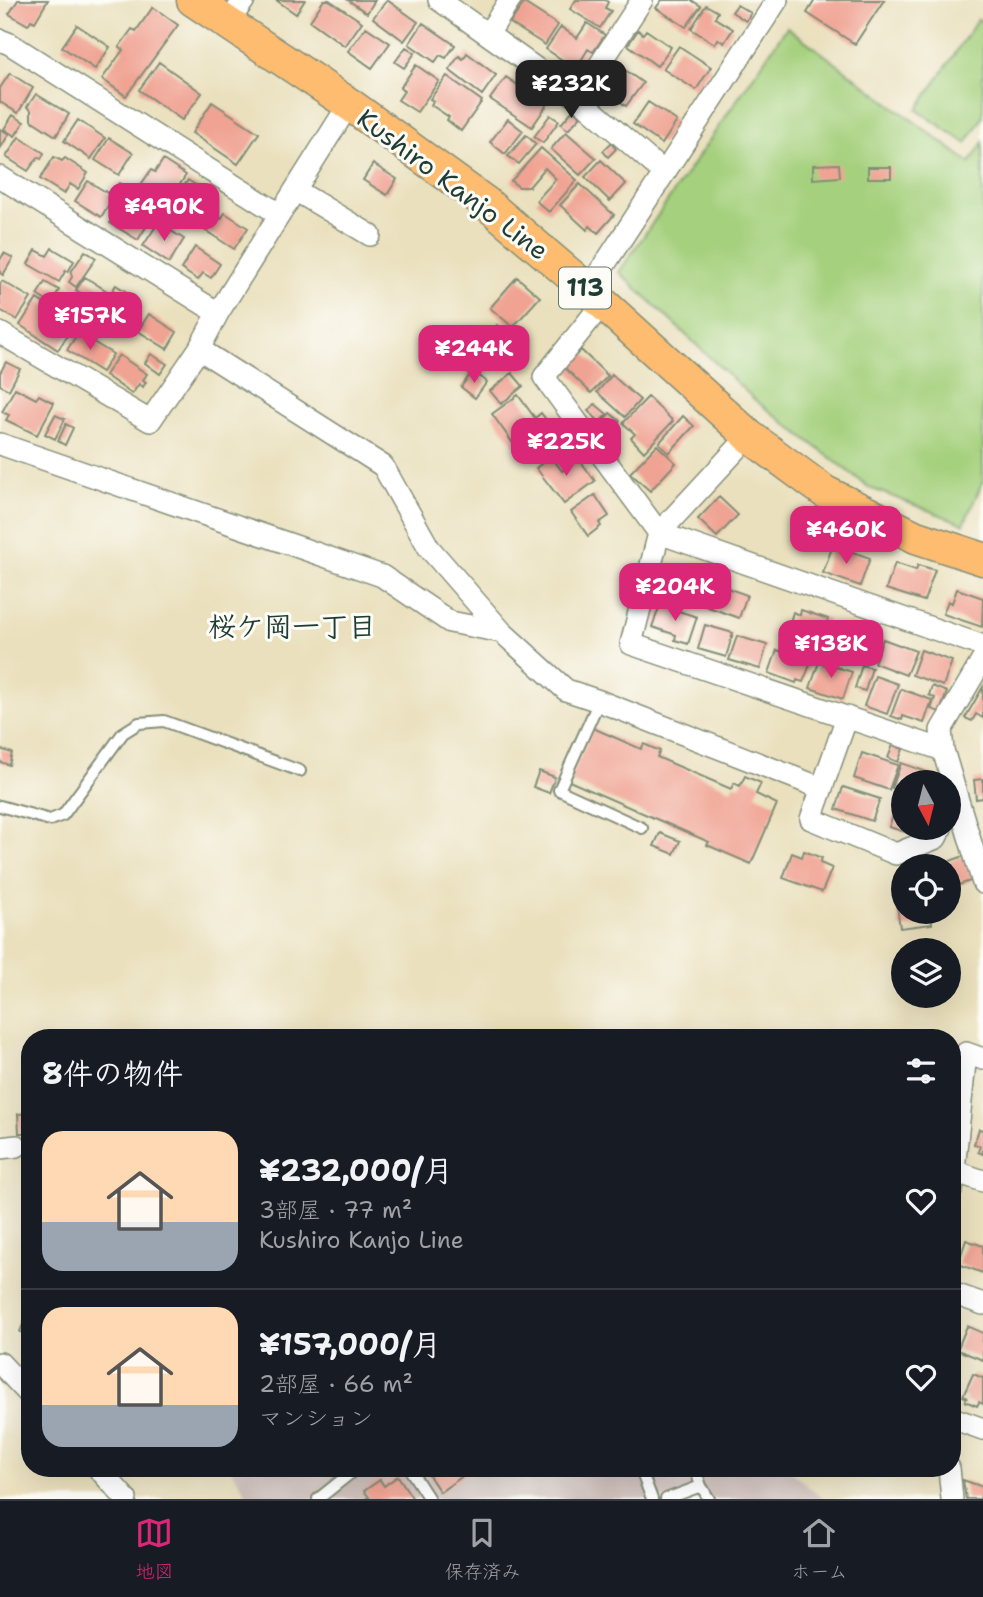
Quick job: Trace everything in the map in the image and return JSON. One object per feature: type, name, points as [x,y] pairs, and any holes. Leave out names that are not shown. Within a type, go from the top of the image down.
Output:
[{"type":"main road","name":"Kushiro Kanjo Line","points":[[193,0],[236,12],[349,104],[486,203],[749,436],[825,492],[916,537],[983,559]]},
{"type":"street","points":[[439,0],[578,98],[664,173]]},
{"type":"street","points":[[488,34],[510,0]]},
{"type":"street","points":[[578,98],[642,0]]},
{"type":"street","points":[[777,0],[664,173],[595,297],[544,377],[659,533],[983,646]]},
{"type":"street","points":[[0,40],[279,214]]},
{"type":"street","points":[[0,333],[150,421],[199,349],[218,313],[349,104]]},
{"type":"street","points":[[0,177],[218,313]]},
{"type":"street","points":[[295,190],[370,235]]},
{"type":"street","points":[[199,349],[383,466],[429,548],[502,632],[566,690],[821,788]]},
{"type":"street","points":[[749,436],[659,533],[631,644],[943,750]]},
{"type":"street","points":[[0,444],[382,576],[450,622],[502,632]]},
{"type":"street","points":[[947,770],[941,730],[983,659]]},
{"type":"street","points":[[846,716],[811,819],[896,854],[931,840]]},
{"type":"street","points":[[961,827],[983,883]]},
{"type":"street","points":[[961,1102],[966,1053],[983,1059]]},
{"type":"street","points":[[961,1180],[983,1181]]},
{"type":"street","points":[[961,1296],[983,1304]]},
{"type":"street","points":[[0,1363],[21,1385]]},
{"type":"street","points":[[961,1421],[983,1429]]},
{"type":"street","points":[[106,1477],[126,1499]]},
{"type":"street","points":[[950,1477],[953,1499]]},
{"type":"lane","points":[[599,701],[559,790],[642,828]]},
{"type":"lane","points":[[0,806],[50,820],[64,815],[123,733],[139,723],[164,721],[300,771]]},
{"type":"lane","points":[[318,1499],[346,1477]]},
{"type":"lane","points":[[415,1477],[429,1499]]},
{"type":"lane","points":[[643,1477],[652,1499]]},
{"type":"lane","points":[[698,1477],[709,1499]]},
{"type":"lane","points":[[666,1499],[701,1486]]},
{"type":"shaded area","points":[[236,1477],[797,1477],[823,1499],[250,1499]]},
{"type":"green space","points":[[978,19],[983,22],[983,117],[966,143],[917,110]]},
{"type":"green space","points":[[787,27],[970,163],[983,142],[983,481],[964,524],[870,488],[755,400],[619,272]]},
{"type":"building","points":[[18,0],[48,0],[35,22],[31,20],[28,25],[9,14]]},
{"type":"building","points":[[276,0],[305,0],[296,14]]},
{"type":"building","points":[[324,0],[329,0],[362,22],[345,46],[310,21]]},
{"type":"building","points":[[348,0],[375,0],[367,13]]},
{"type":"building","points":[[387,0],[418,22],[404,41],[373,18]]},
{"type":"building","points":[[576,0],[608,2],[605,8],[611,11],[600,28],[570,9]]},
{"type":"building","points":[[662,0],[691,0],[701,6],[686,27],[656,8]]},
{"type":"building","points":[[815,0],[884,0],[855,44],[807,13]]},
{"type":"building","points":[[524,3],[558,25],[545,45],[510,23]]},
{"type":"building","points":[[706,5],[718,12],[715,18],[733,29],[724,43],[718,39],[715,44],[691,29]]},
{"type":"building","points":[[737,5],[751,13],[746,21],[732,12]]},
{"type":"building","points":[[153,7],[178,25],[126,96],[102,79],[123,50],[119,47],[132,29],[136,31]]},
{"type":"building","points":[[423,23],[455,45],[446,58],[440,55],[435,62],[409,44]]},
{"type":"building","points":[[587,23],[605,35],[593,52],[588,49],[576,69],[546,49],[561,27],[577,38]]},
{"type":"building","points":[[77,25],[110,47],[95,69],[62,47]]},
{"type":"building","points":[[366,27],[390,43],[372,68],[348,51]]},
{"type":"building","points":[[638,30],[643,34],[646,30],[671,47],[657,66],[628,45]]},
{"type":"building","points":[[679,46],[711,67],[696,90],[663,69]]},
{"type":"building","points":[[406,47],[415,53],[404,68],[395,62]]},
{"type":"building","points":[[467,53],[496,75],[482,95],[449,70],[459,56],[463,59]]},
{"type":"building","points":[[159,62],[202,93],[182,120],[139,90]]},
{"type":"building","points":[[416,65],[439,81],[417,112],[398,100],[404,91],[400,88]]},
{"type":"building","points":[[618,65],[643,83],[626,106],[602,88]]},
{"type":"building","points":[[10,73],[33,88],[18,113],[0,102],[0,88]]},
{"type":"building","points":[[447,76],[482,101],[461,131],[447,120],[449,117],[431,105],[433,101],[430,99]]},
{"type":"building","points":[[506,77],[547,105],[532,127],[490,99]]},
{"type":"building","points":[[36,94],[69,114],[56,136],[31,120],[31,110],[27,107]]},
{"type":"building","points":[[212,102],[259,133],[238,164],[192,133]]},
{"type":"building","points":[[648,102],[677,121],[662,144],[633,124]]},
{"type":"building","points":[[573,110],[581,116],[568,130],[561,124]]},
{"type":"building","points":[[13,115],[24,122],[15,136],[4,129]]},
{"type":"building","points":[[550,115],[559,121],[543,143],[534,137]]},
{"type":"building","points":[[508,119],[523,131],[505,154],[490,142]]},
{"type":"building","points":[[78,120],[105,138],[91,159],[64,141]]},
{"type":"building","points":[[0,129],[9,134],[0,149]]},
{"type":"building","points":[[566,132],[596,158],[580,175],[551,149]]},
{"type":"building","points":[[526,135],[536,144],[519,164],[508,156]]},
{"type":"building","points":[[19,137],[44,153],[28,171],[6,157]]},
{"type":"building","points":[[109,138],[133,153],[119,175],[95,160]]},
{"type":"building","points":[[611,143],[616,149],[608,157],[603,151]]},
{"type":"building","points":[[541,148],[577,180],[549,212],[536,201],[556,179],[545,168],[529,187],[519,187],[511,181]]},
{"type":"building","points":[[54,157],[62,161],[65,158],[88,173],[78,189],[70,184],[64,194],[40,179]]},
{"type":"building","points":[[163,160],[186,175],[165,207],[138,189],[151,170],[155,172]]},
{"type":"building","points":[[601,160],[626,184],[610,201],[585,177]]},
{"type":"building","points":[[373,164],[397,179],[387,195],[363,180]]},
{"type":"building","points":[[839,164],[840,177],[813,179],[813,165]]},
{"type":"building","points":[[868,167],[891,167],[891,178],[868,178]]},
{"type":"building","points":[[188,180],[209,194],[191,221],[170,207]]},
{"type":"building","points":[[88,181],[114,197],[101,217],[75,201]]},
{"type":"building","points":[[119,183],[129,189],[122,200],[112,194]]},
{"type":"building","points":[[580,184],[614,215],[598,233],[590,226],[587,230],[560,205]]},
{"type":"building","points":[[122,205],[149,222],[138,240],[110,223]]},
{"type":"building","points":[[157,206],[164,210],[156,224],[149,220]]},
{"type":"building","points":[[225,213],[248,228],[234,249],[203,229],[213,214],[221,219]]},
{"type":"building","points":[[158,223],[184,239],[169,263],[143,246]]},
{"type":"building","points":[[195,247],[220,264],[211,278],[203,273],[198,280],[181,269]]},
{"type":"building","points":[[52,248],[74,261],[59,282],[28,264],[36,250],[47,256]]},
{"type":"building","points":[[85,251],[96,258],[76,287],[69,282],[71,272]]},
{"type":"building","points":[[4,253],[13,258],[3,275],[0,273],[0,260]]},
{"type":"building","points":[[85,277],[107,291],[98,305],[76,290]]},
{"type":"building","points":[[517,277],[540,297],[513,327],[490,308]]},
{"type":"building","points":[[2,281],[31,298],[17,320],[0,310]]},
{"type":"building","points":[[45,282],[59,290],[51,304],[37,295]]},
{"type":"building","points":[[116,285],[133,296],[127,304],[138,311],[127,327],[100,309]]},
{"type":"building","points":[[37,299],[75,324],[58,350],[20,325]]},
{"type":"building","points":[[149,314],[177,332],[167,349],[138,331]]},
{"type":"building","points":[[497,325],[512,337],[503,348],[488,336]]},
{"type":"building","points":[[78,333],[113,354],[102,372],[67,350]]},
{"type":"building","points":[[581,350],[608,376],[591,393],[564,367]]},
{"type":"building","points":[[151,354],[167,364],[160,374],[145,363]]},
{"type":"building","points":[[119,355],[147,374],[143,387],[139,384],[132,394],[105,375]]},
{"type":"building","points":[[6,362],[20,369],[9,390],[0,385],[0,373]]},
{"type":"building","points":[[473,371],[487,382],[475,398],[461,387]]},
{"type":"building","points":[[512,373],[523,386],[501,404],[490,391]]},
{"type":"building","points":[[612,375],[640,400],[625,417],[597,392]]},
{"type":"building","points":[[15,388],[36,399],[39,395],[54,403],[37,435],[6,420],[9,415],[2,412]]},
{"type":"building","points":[[518,395],[535,418],[541,413],[553,429],[520,453],[492,414]]},
{"type":"building","points":[[648,397],[673,421],[644,452],[631,438],[635,434],[623,423]]},
{"type":"building","points":[[595,404],[607,414],[600,422],[588,411]]},
{"type":"building","points":[[610,413],[620,421],[608,435],[598,427]]},
{"type":"building","points":[[55,415],[65,419],[55,439],[45,434]]},
{"type":"building","points":[[683,416],[694,426],[669,453],[659,443]]},
{"type":"building","points":[[66,424],[73,428],[65,445],[58,441]]},
{"type":"building","points":[[657,445],[676,463],[650,491],[630,473]]},
{"type":"building","points":[[551,456],[562,471],[579,459],[595,481],[564,504],[536,468]]},
{"type":"building","points":[[595,495],[609,516],[588,536],[571,512]]},
{"type":"building","points":[[719,497],[738,515],[717,537],[698,519]]},
{"type":"building","points":[[833,545],[870,558],[860,586],[823,573]]},
{"type":"building","points":[[895,563],[916,570],[918,565],[935,570],[924,601],[886,589]]},
{"type":"building","points":[[666,567],[705,579],[698,602],[659,591]]},
{"type":"building","points":[[710,582],[747,595],[739,618],[702,605]]},
{"type":"building","points":[[957,589],[983,598],[982,627],[943,614],[948,601],[952,603]]},
{"type":"building","points":[[660,605],[697,617],[688,644],[675,640],[676,635],[652,627]]},
{"type":"building","points":[[801,610],[828,619],[820,643],[787,632],[793,612],[800,615]]},
{"type":"building","points":[[705,625],[733,633],[726,657],[698,649]]},
{"type":"building","points":[[848,625],[873,635],[864,662],[828,649],[834,632],[844,635]]},
{"type":"building","points":[[737,636],[767,645],[760,669],[729,660]]},
{"type":"building","points":[[883,639],[916,651],[906,675],[874,663]]},
{"type":"building","points":[[810,643],[821,647],[816,661],[805,657]]},
{"type":"building","points":[[777,650],[811,662],[803,682],[797,680],[796,683],[769,673]]},
{"type":"building","points":[[921,650],[952,661],[943,686],[912,675]]},
{"type":"building","points":[[819,662],[852,672],[843,699],[810,688]]},
{"type":"building","points":[[862,665],[872,668],[865,691],[855,688]]},
{"type":"building","points":[[875,676],[898,684],[887,714],[864,706]]},
{"type":"building","points":[[932,686],[947,692],[940,712],[931,709],[935,698],[929,695]]},
{"type":"building","points":[[983,687],[983,718],[976,714],[972,721],[965,718]]},
{"type":"building","points":[[901,689],[932,700],[924,723],[903,716],[902,720],[891,716]]},
{"type":"building","points":[[593,728],[641,749],[644,744],[660,751],[657,757],[731,789],[734,783],[740,786],[745,776],[761,783],[756,794],[777,804],[751,864],[707,845],[709,842],[569,781]]},
{"type":"building","points":[[893,745],[903,749],[898,762],[888,758]]},
{"type":"building","points":[[0,749],[12,753],[9,765],[0,762]]},
{"type":"building","points":[[862,753],[898,765],[896,770],[891,770],[889,790],[854,778]]},
{"type":"building","points":[[901,763],[921,770],[898,770]]},
{"type":"building","points":[[539,771],[555,777],[549,793],[533,787]]},
{"type":"building","points":[[983,779],[983,798],[976,799],[974,780]]},
{"type":"building","points":[[843,787],[880,799],[872,821],[836,809]]},
{"type":"building","points":[[660,833],[680,841],[674,854],[654,846]]},
{"type":"building","points":[[804,851],[822,858],[820,863],[832,868],[822,892],[783,878],[792,853],[802,857]]},
{"type":"building","points":[[964,856],[973,880],[961,884],[961,857]]},
{"type":"building","points":[[899,924],[932,924],[900,928]]},
{"type":"building","points":[[18,1114],[21,1114],[21,1133],[19,1133]]},
{"type":"building","points":[[979,1129],[983,1130],[983,1154],[978,1152],[980,1146],[974,1144]]},
{"type":"building","points":[[966,1240],[983,1246],[983,1273],[961,1265]]},
{"type":"building","points":[[967,1326],[983,1333],[983,1360],[961,1352],[961,1340]]},
{"type":"building","points":[[973,1374],[983,1378],[983,1404],[979,1402],[977,1406],[965,1401],[967,1398],[963,1396]]},
{"type":"building","points":[[399,1477],[413,1499],[365,1499],[369,1497],[364,1491],[380,1480],[384,1486]]},
{"type":"building","points":[[430,1477],[461,1477],[440,1492]]},
{"type":"building","points":[[963,1480],[983,1487],[980,1499],[966,1499]]},
{"type":"district","name":"桜ケ岡一丁目","points":[[292,626]]}]
